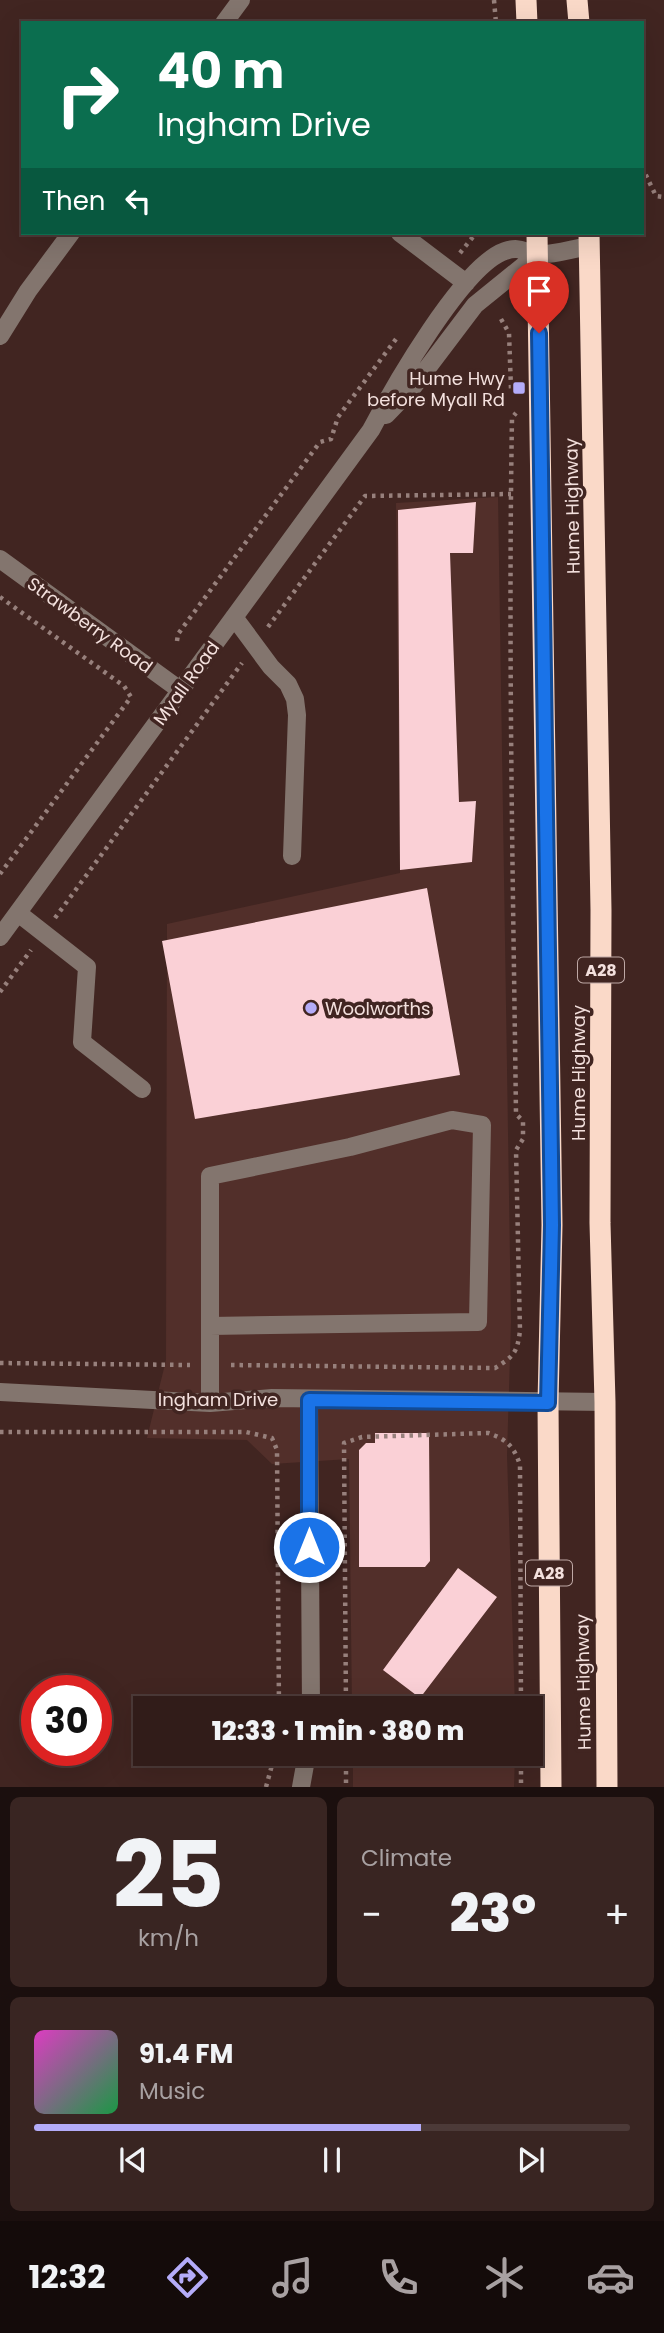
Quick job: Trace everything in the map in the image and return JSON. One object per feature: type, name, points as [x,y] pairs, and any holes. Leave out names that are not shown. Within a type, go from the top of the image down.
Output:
[{"type":"highway","points":[[526,0],[527,21]]},
{"type":"highway","points":[[578,0],[579,21]]},
{"type":"highway","name":"Hume Highway","points":[[589,239],[601,910],[600,1223],[605,1402],[607,1787]]},
{"type":"highway","name":"Hume Highway","points":[[537,243],[552,1225],[548,1403],[551,1787]]},
{"type":"street","points":[[225,21],[240,0]]},
{"type":"street","points":[[0,337],[28,291],[70,235]]},
{"type":"street","points":[[403,235],[466,283]]},
{"type":"street","name":"Myall Road","points":[[0,937],[371,430],[401,374],[466,283],[492,256],[502,251],[537,243],[589,239]]},
{"type":"street","name":"Myall Road","points":[[371,430],[414,387],[475,305],[537,243]]},
{"type":"street","name":"Strawberry Road","points":[[0,559],[180,690]]},
{"type":"street","points":[[234,617],[288,684],[295,699],[297,715],[292,856]]},
{"type":"street","points":[[18,913],[87,967],[82,1042],[142,1089]]},
{"type":"street","points":[[210,1326],[478,1322],[482,1125],[452,1120],[350,1147],[210,1176],[210,1326],[210,1403]]},
{"type":"street","name":"Ingham Drive","points":[[0,1392],[210,1403],[272,1398],[605,1402]]},
{"type":"street","points":[[309,1400],[311,1696]]},
{"type":"street","points":[[302,1787],[305,1766]]},
{"type":"path","points":[[494,0],[495,21]]},
{"type":"path","points":[[644,171],[656,197],[664,197]]},
{"type":"path","points":[[448,270],[474,235]]},
{"type":"path","points":[[0,1363],[495,1368],[511,1358],[517,1349],[520,1331],[516,1150],[523,1139],[523,1121],[516,1114],[511,494],[512,418],[517,412],[517,395],[511,390],[509,333],[501,319]]},
{"type":"path","points":[[177,641],[178,634],[320,442],[331,439],[338,417],[401,333]]},
{"type":"path","points":[[0,992],[365,495],[511,494]]},
{"type":"path","points":[[0,597],[124,686],[131,698],[0,874]]},
{"type":"path","points":[[0,1432],[246,1432],[272,1438],[277,1450],[279,1696]]},
{"type":"path","points":[[346,1696],[344,1443],[362,1437],[488,1433],[504,1439],[516,1451],[520,1465],[521,1696]]},
{"type":"path","points":[[265,1787],[271,1766]]},
{"type":"path","points":[[346,1766],[346,1787]]},
{"type":"path","points":[[521,1766],[521,1787]]},
{"type":"shaded area","points":[[498,497],[511,1322],[507,1455],[515,1696],[352,1696],[349,1459],[272,1464],[247,1440],[147,1438],[166,1360],[167,924],[400,873],[396,503]]},
{"type":"shaded area","points":[[353,1766],[515,1766],[514,1787],[353,1787]]},
{"type":"building","points":[[476,502],[473,553],[450,553],[459,802],[476,801],[472,862],[400,870],[398,510]]},
{"type":"building","name":"Woolworths","points":[[427,888],[460,1075],[195,1119],[162,941]]},
{"type":"building","points":[[375,1433],[429,1433],[430,1561],[425,1567],[359,1567],[359,1450],[366,1443],[375,1443]]},
{"type":"building","points":[[458,1568],[497,1597],[422,1696],[417,1696],[383,1670]]},
{"type":"place","name":"Hume Hwy before Myall Rd","points":[[519,388]]},
{"type":"place","name":"Woolworths","points":[[311,1008]]},
{"type":"route","points":[[309,1547],[309,1400],[548,1403],[552,1225],[539,333]]}]
